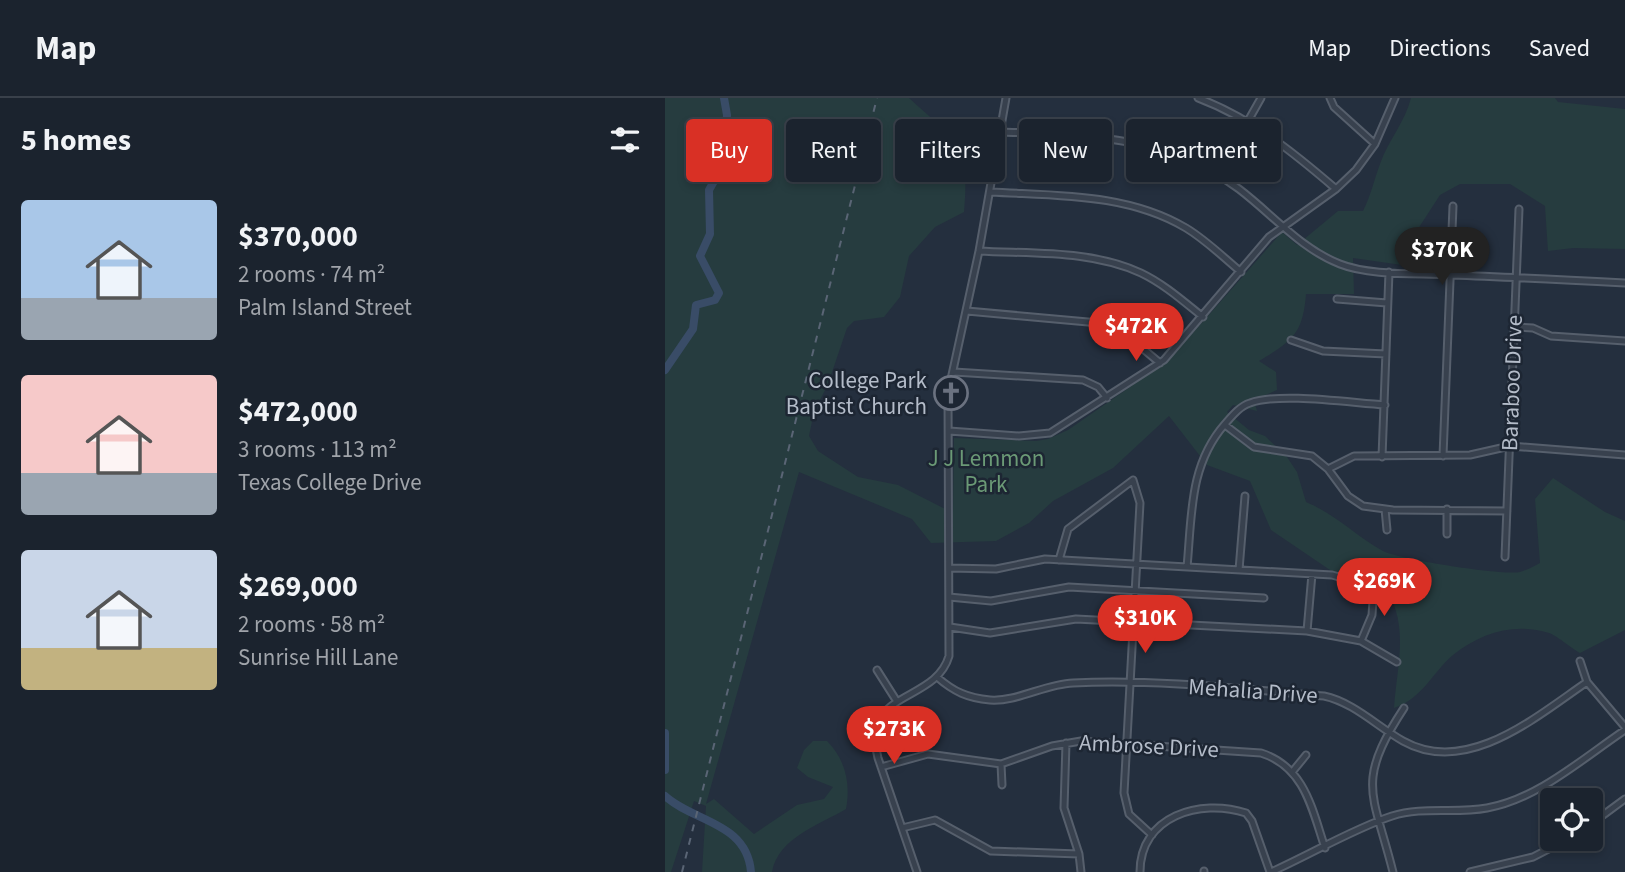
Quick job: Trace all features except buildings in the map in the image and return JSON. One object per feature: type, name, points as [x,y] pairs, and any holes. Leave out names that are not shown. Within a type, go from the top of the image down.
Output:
[{"type":"street","points":[[1003,119],[1006,98]]},
{"type":"street","points":[[1249,119],[1261,98]]},
{"type":"street","points":[[1331,98],[1334,107],[1375,145]]},
{"type":"street","points":[[949,431],[1044,435],[1062,427],[1160,363],[1282,225],[1336,189],[1356,170],[1375,145],[1395,98]]},
{"type":"street","points":[[1201,99],[1244,119]]},
{"type":"street","points":[[1005,132],[1089,135],[1154,147],[1224,179],[1317,253],[1343,265],[1389,272],[1625,283]]},
{"type":"street","points":[[1281,143],[1336,189]]},
{"type":"street","points":[[917,872],[876,751],[876,732],[883,715],[896,700],[937,677],[949,656],[948,393],[993,182]]},
{"type":"street","points":[[991,191],[1095,198],[1134,206],[1189,230],[1241,272]]},
{"type":"street","points":[[1443,456],[1453,206]]},
{"type":"street","name":"Baraboo Drive","points":[[1505,557],[1519,209]]},
{"type":"street","points":[[979,251],[1088,258],[1124,266],[1154,280],[1203,317]]},
{"type":"street","points":[[1382,457],[1389,272]]},
{"type":"street","points":[[1337,299],[1387,303]]},
{"type":"street","points":[[967,311],[1099,323],[1124,334],[1160,363]]},
{"type":"street","points":[[1515,327],[1533,328],[1551,336],[1625,341]]},
{"type":"street","points":[[1291,340],[1323,351],[1387,354]]},
{"type":"street","points":[[954,372],[1083,380],[1098,387],[1107,398]]},
{"type":"street","points":[[1187,567],[1200,461],[1210,442],[1248,403],[1269,399],[1385,405]]},
{"type":"street","points":[[1225,425],[1254,447],[1275,453],[1312,456],[1328,469],[1348,496],[1363,506],[1385,509],[1507,511]]},
{"type":"street","points":[[1328,469],[1354,456],[1471,455],[1510,446],[1625,455]]},
{"type":"street","points":[[1059,560],[1068,529],[1133,480],[1140,503],[1125,805],[1133,818],[1152,835]]},
{"type":"street","points":[[1239,570],[1244,496]]},
{"type":"street","points":[[1385,509],[1387,530]]},
{"type":"street","points":[[1447,509],[1447,534]]},
{"type":"street","points":[[949,568],[996,569],[1045,559],[1332,575],[1374,587],[1372,615],[1361,642]]},
{"type":"street","points":[[1307,631],[1312,574]]},
{"type":"street","points":[[949,597],[991,601],[1069,587],[1263,598]]},
{"type":"street","points":[[950,626],[984,633],[1068,619],[1307,631],[1361,642],[1397,663]]},
{"type":"street","points":[[1140,872],[1143,852],[1152,835],[1168,819],[1192,808],[1241,811],[1252,821],[1270,872],[1380,821],[1410,811],[1465,812],[1506,803],[1539,788],[1625,729],[1587,682],[1580,661]]},
{"type":"street","points":[[877,670],[896,700]]},
{"type":"street","name":"Mehalia Drive","points":[[937,677],[959,694],[993,701],[1055,684],[1131,683],[1324,696],[1340,701],[1403,741],[1425,749],[1475,748],[1509,733],[1587,682]]},
{"type":"street","points":[[1393,872],[1371,779],[1375,757],[1404,708]]},
{"type":"street","points":[[1066,743],[1064,808],[1079,854],[1081,872]]},
{"type":"street","name":"Ambrose Drive","points":[[881,767],[928,754],[1000,764],[1066,743],[1127,744],[1261,753],[1293,771]]},
{"type":"street","points":[[1306,755],[1293,771],[1306,792],[1325,848]]},
{"type":"street","points":[[1000,764],[1002,785]]},
{"type":"street","points":[[1603,815],[1625,799]]},
{"type":"street","points":[[902,828],[924,821],[939,821],[991,851],[1079,854]]},
{"type":"street","points":[[1470,872],[1533,857],[1545,851]]},
{"type":"green space","name":"J J Lemmon Park","points":[[665,98],[909,98],[932,119],[895,119],[895,182],[965,182],[964,212],[935,227],[909,256],[900,297],[884,317],[854,321],[847,328],[828,384],[814,412],[809,436],[818,451],[858,477],[898,485],[953,513],[954,438],[1036,441],[1048,439],[1068,430],[1169,360],[1282,232],[1297,245],[1338,211],[1363,211],[1383,156],[1411,98],[1555,98],[1558,102],[1625,109],[1625,249],[1573,248],[1548,251],[1545,206],[1510,184],[1460,184],[1440,195],[1416,232],[1416,267],[1353,258],[1354,294],[1306,294],[1299,328],[1288,342],[1259,361],[1276,372],[1277,390],[1254,400],[1257,411],[1233,405],[1227,412],[1249,430],[1265,436],[1287,457],[1297,472],[1306,502],[1383,551],[1408,558],[1510,573],[1523,571],[1540,563],[1535,499],[1553,478],[1605,512],[1625,521],[1625,630],[1580,653],[1552,634],[1536,630],[1511,629],[1486,635],[1463,647],[1445,662],[1420,692],[1394,708],[1399,626],[1396,610],[1379,580],[1344,576],[1330,570],[1271,530],[1250,481],[1207,465],[1169,416],[1113,468],[1053,501],[1029,523],[996,541],[931,543],[912,519],[799,472],[706,804],[714,799],[754,834],[797,805],[824,799],[833,787],[808,777],[797,768],[804,750],[813,741],[827,741],[845,772],[848,790],[846,809],[791,841],[782,850],[772,872],[702,872],[706,806],[694,801],[671,872],[665,872]]},
{"type":"waterway","points":[[665,370],[693,329],[696,305],[715,300],[719,293],[700,256],[710,234],[709,190],[725,162],[727,115],[724,98]]},
{"type":"waterway","points":[[665,733],[665,770]]},
{"type":"waterway","points":[[665,796],[729,833],[740,843],[747,855],[751,872]]},
{"type":"railway","points":[[682,872],[877,98]]},
{"type":"place","name":"College Park Baptist Church","points":[[951,393]]}]
